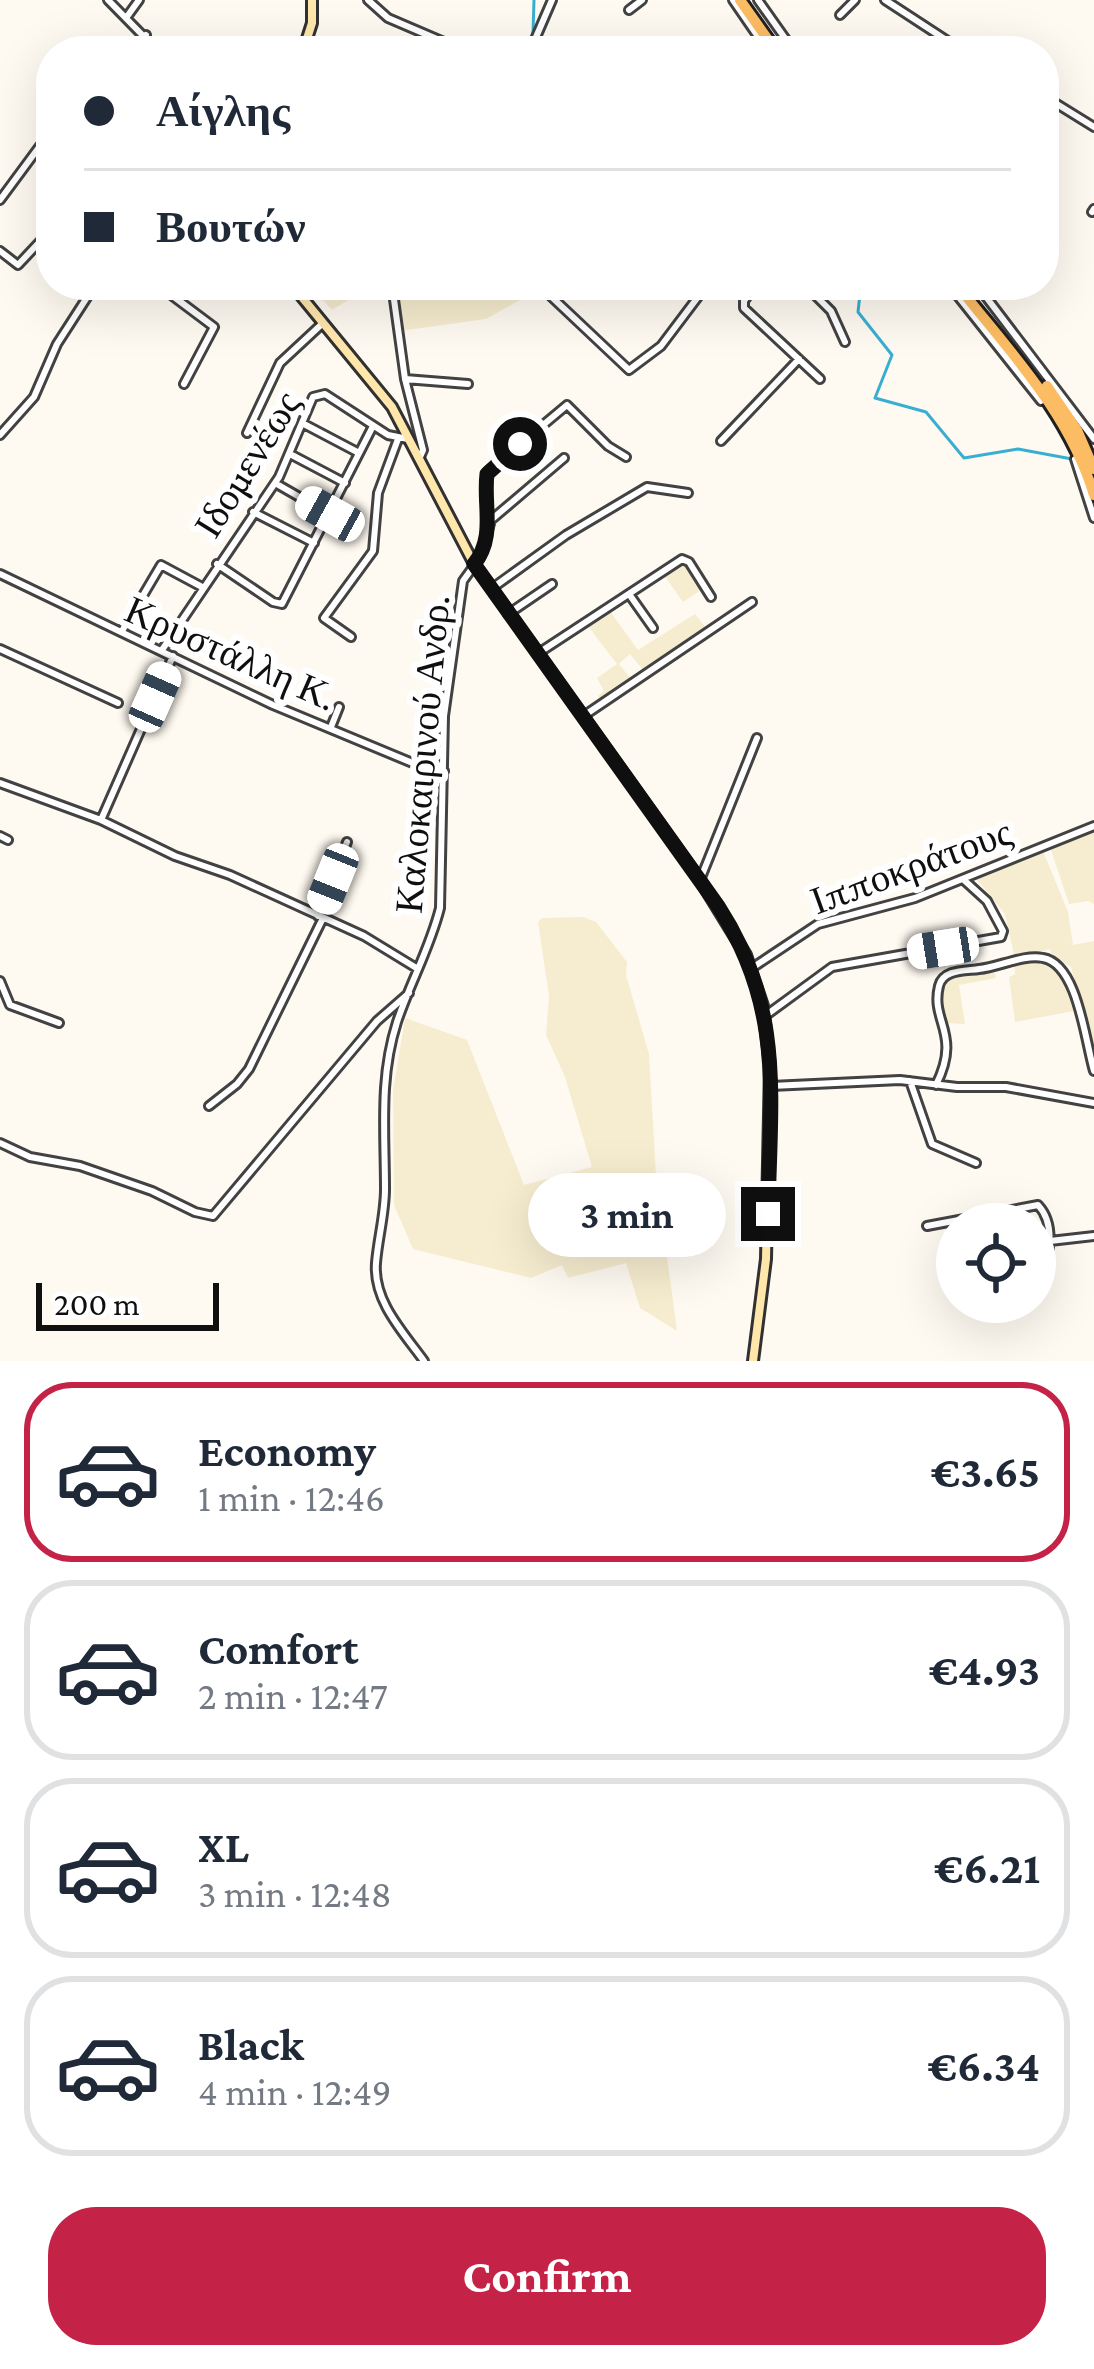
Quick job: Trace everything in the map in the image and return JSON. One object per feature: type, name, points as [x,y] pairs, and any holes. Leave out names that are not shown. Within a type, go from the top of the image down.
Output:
[{"type":"main road","points":[[308,36],[312,0]]},
{"type":"main road","points":[[750,0],[768,36]]},
{"type":"main road","points":[[305,300],[384,397],[474,564],[700,880],[752,968],[766,1016],[770,1086],[766,1259],[753,1361]]},
{"type":"main road","points":[[970,300],[1077,430],[1094,469]]},
{"type":"main road","points":[[1028,368],[1070,434],[1094,495]]},
{"type":"main road","points":[[1081,421],[1094,469]]},
{"type":"street","points":[[108,0],[146,35]]},
{"type":"street","points":[[126,18],[139,0]]},
{"type":"street","points":[[368,0],[388,18],[427,36]]},
{"type":"street","points":[[537,36],[552,0]]},
{"type":"street","points":[[629,10],[642,0]]},
{"type":"street","points":[[750,0],[781,36]]},
{"type":"street","points":[[840,15],[855,0]]},
{"type":"street","points":[[885,0],[940,36]]},
{"type":"street","points":[[1059,105],[1094,127]]},
{"type":"street","points":[[0,200],[36,151]]},
{"type":"street","points":[[0,251],[19,265],[36,246]]},
{"type":"street","points":[[0,435],[34,397],[57,344],[85,300]]},
{"type":"street","points":[[178,300],[214,327],[184,385]]},
{"type":"street","points":[[394,300],[404,379],[424,450],[420,457]]},
{"type":"street","points":[[555,300],[629,370],[661,346],[696,300]]},
{"type":"street","points":[[747,300],[744,308],[820,379]]},
{"type":"street","points":[[820,300],[831,311],[845,342]]},
{"type":"street","points":[[986,300],[1074,457],[1094,518]]},
{"type":"street","points":[[247,433],[282,360],[323,322]]},
{"type":"street","points":[[721,441],[799,359]]},
{"type":"street","points":[[1028,368],[1094,439]]},
{"type":"street","points":[[404,379],[468,384]]},
{"type":"street","name":"Ιδομενέως","points":[[162,650],[274,483],[311,400],[323,394],[373,426],[410,440]]},
{"type":"street","points":[[490,524],[485,498],[488,471],[567,405],[608,446],[626,457]]},
{"type":"street","points":[[302,423],[359,453]]},
{"type":"street","points":[[217,564],[280,605],[373,426]]},
{"type":"street","points":[[352,637],[324,618],[373,551],[378,493],[398,439]]},
{"type":"street","points":[[290,454],[345,483]]},
{"type":"street","points":[[490,524],[503,507],[564,458]]},
{"type":"street","points":[[274,483],[330,514]]},
{"type":"street","points":[[491,589],[566,535],[647,487],[688,493]]},
{"type":"street","points":[[253,512],[315,543]]},
{"type":"street","name":"Καλοκαιρινού Ανδρ.","points":[[424,1361],[386,1306],[376,1274],[386,1192],[383,1093],[398,1019],[433,934],[442,892],[444,716],[451,654],[463,581],[481,556],[490,524]]},
{"type":"street","points":[[537,654],[685,559],[711,597]]},
{"type":"street","name":"Ιδομενέως","points":[[122,631],[163,564],[202,587]]},
{"type":"street","name":"Κρυστάλλη Κ.","points":[[0,574],[273,705],[415,764],[444,771]]},
{"type":"street","points":[[508,614],[552,584]]},
{"type":"street","points":[[629,593],[653,628]]},
{"type":"street","points":[[582,717],[752,602]]},
{"type":"street","points":[[0,649],[118,703]]},
{"type":"street","points":[[101,820],[173,656]]},
{"type":"street","points":[[331,727],[339,707]]},
{"type":"street","points":[[700,880],[757,738]]},
{"type":"street","points":[[0,783],[101,820],[364,936],[419,970]]},
{"type":"street","name":"Ιπποκράτους","points":[[752,968],[818,924],[915,898],[1094,826]]},
{"type":"street","points":[[208,1106],[249,1069],[321,917],[347,842]]},
{"type":"street","points":[[766,1016],[832,967],[1000,937],[1003,931],[991,908],[963,878]]},
{"type":"street","points":[[936,1084],[949,1053],[939,987],[942,980],[954,972],[1038,957],[1058,964],[1068,976],[1094,1071]]},
{"type":"street","points":[[0,981],[10,1005],[59,1023]]},
{"type":"street","points":[[0,1143],[30,1157],[80,1166],[213,1216],[377,1021],[410,992]]},
{"type":"street","points":[[910,1081],[932,1144],[976,1163]]},
{"type":"street","points":[[770,1086],[910,1081],[1006,1087],[1094,1103]]},
{"type":"street","points":[[927,1226],[936,1224]]},
{"type":"street","points":[[1056,1240],[1094,1236]]},
{"type":"shaded area","points":[[323,300],[348,300],[332,310]]},
{"type":"shaded area","points":[[397,300],[520,300],[486,319],[400,331]]},
{"type":"shaded area","points":[[684,562],[704,588],[683,602],[663,574]]},
{"type":"shaded area","points":[[609,610],[638,650],[695,614],[707,629],[643,670],[630,654],[619,664],[631,679],[601,701],[598,696],[604,691],[597,678],[617,664],[587,625]]},
{"type":"shaded area","points":[[1094,830],[1094,904],[1069,904],[1051,850]]},
{"type":"shaded area","points":[[1043,851],[1068,912],[1073,945],[1094,941],[1094,1049],[1071,967],[1052,956],[1050,949],[1015,959],[1005,914],[975,877]]},
{"type":"shaded area","points":[[583,917],[596,922],[627,962],[626,975],[649,1054],[656,1176],[677,1331],[640,1308],[626,1263],[568,1278],[562,1265],[531,1278],[413,1249],[394,1205],[393,1090],[405,1018],[467,1040],[524,1185],[592,1167],[565,1077],[546,1035],[549,996],[538,922]]},
{"type":"shaded area","points":[[1031,961],[1058,969],[1074,1011],[1015,1022],[1009,977],[1015,974],[1014,966]]},
{"type":"shaded area","points":[[994,970],[996,978],[959,985],[965,1024],[946,1023],[945,981],[958,974]]},
{"type":"waterway","points":[[533,33],[534,0]]},
{"type":"waterway","points":[[859,300],[858,312],[892,355],[875,398],[926,412],[964,458],[1018,449],[1072,459]]},
{"type":"route","points":[[520,444],[487,474],[485,507],[490,524],[474,564],[718,906],[746,955],[764,1006],[770,1048],[768,1214]]}]
